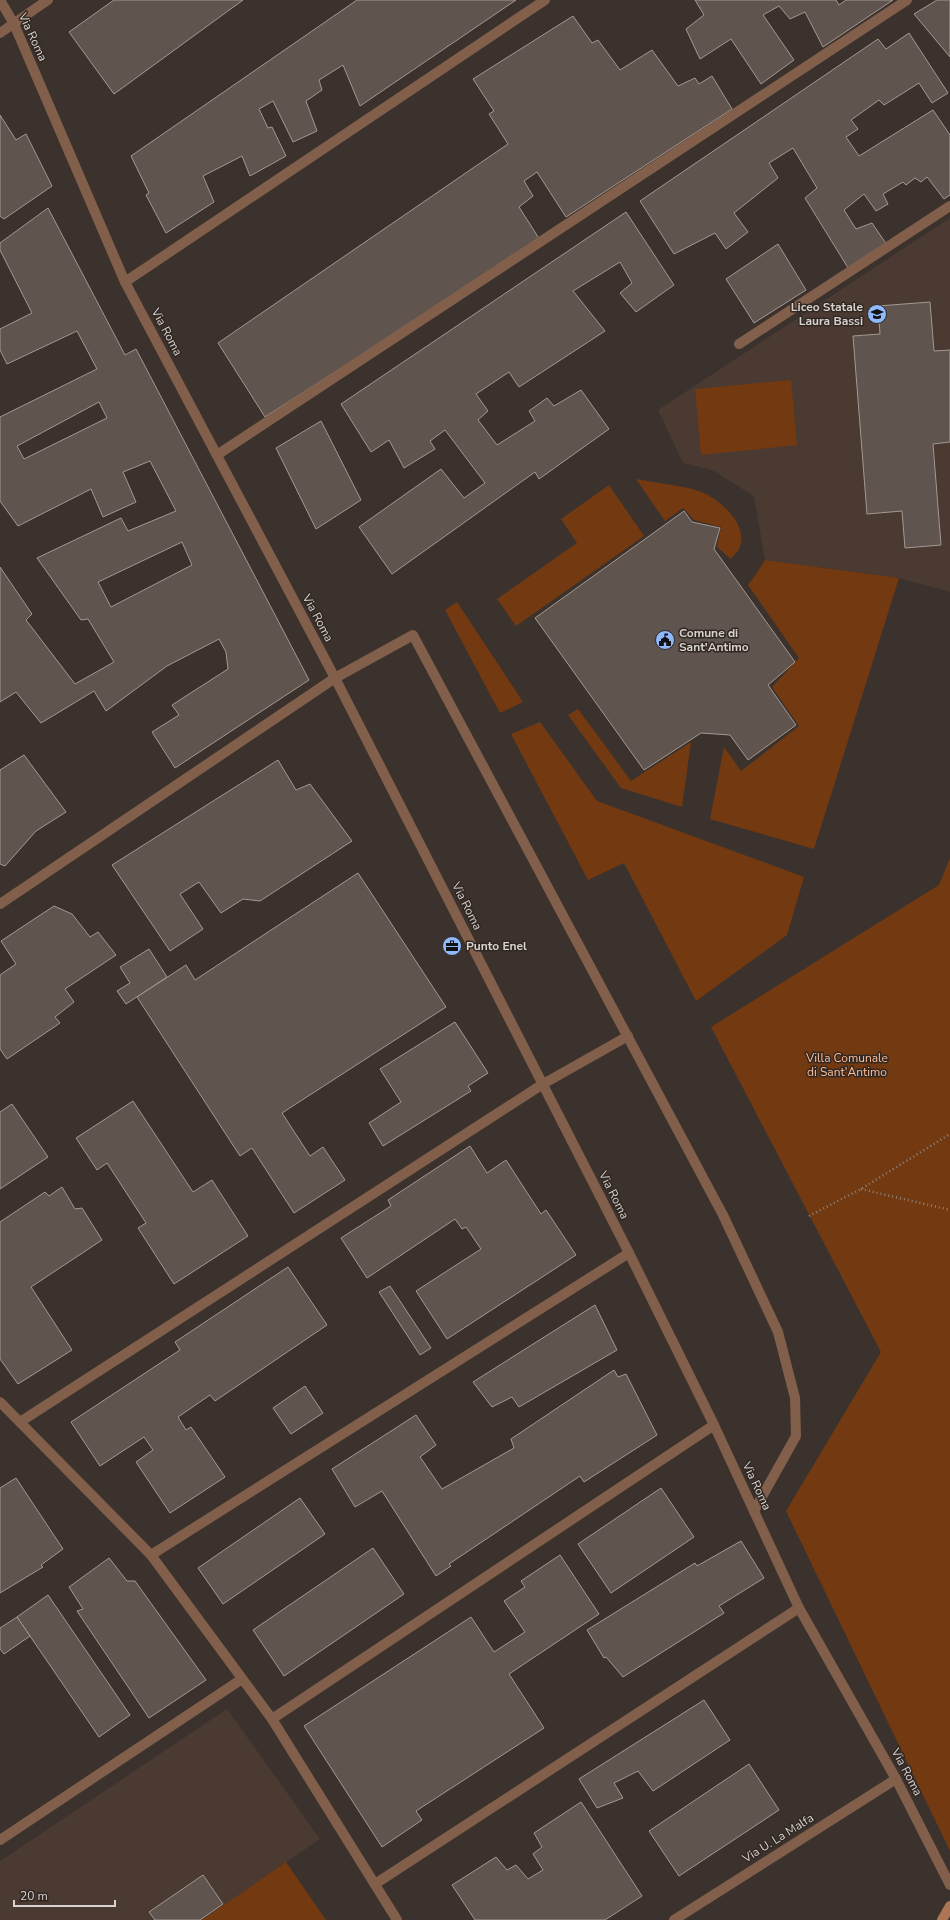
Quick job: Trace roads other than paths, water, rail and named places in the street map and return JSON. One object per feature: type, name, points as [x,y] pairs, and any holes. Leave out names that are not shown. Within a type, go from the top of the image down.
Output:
[{"type":"main road","points":[[942,1920],[950,1906]]},
{"type":"street","name":"Via Roma","points":[[0,0],[14,24],[125,282],[335,678],[629,1253],[714,1425],[799,1608],[896,1779],[950,1885]]},
{"type":"street","points":[[0,34],[48,0]]},
{"type":"street","points":[[125,282],[545,0]]},
{"type":"street","points":[[218,455],[907,0]]},
{"type":"street","points":[[739,344],[950,206]]},
{"type":"street","points":[[0,904],[335,678],[413,635],[723,1215],[778,1332],[795,1398],[796,1436],[754,1511]]},
{"type":"street","points":[[20,1422],[543,1084],[628,1036]]},
{"type":"street","points":[[151,1555],[629,1253]]},
{"type":"street","points":[[0,1402],[151,1555],[272,1719],[397,1920]]},
{"type":"street","points":[[272,1719],[714,1425]]},
{"type":"street","points":[[376,1884],[799,1608]]},
{"type":"street","points":[[0,1840],[242,1679]]},
{"type":"street","name":"Via U. La Malfa","points":[[674,1920],[896,1779]]},
{"type":"place","name":"Liceo Statale Laura Bassi","points":[[877,314]]},
{"type":"place","name":"Comune di Sant'Antimo","points":[[665,640]]},
{"type":"place","name":"Punto Enel","points":[[452,946]]},
{"type":"park label","name":"Villa Comunale di Sant'Antimo","points":[[847,1065]]}]
